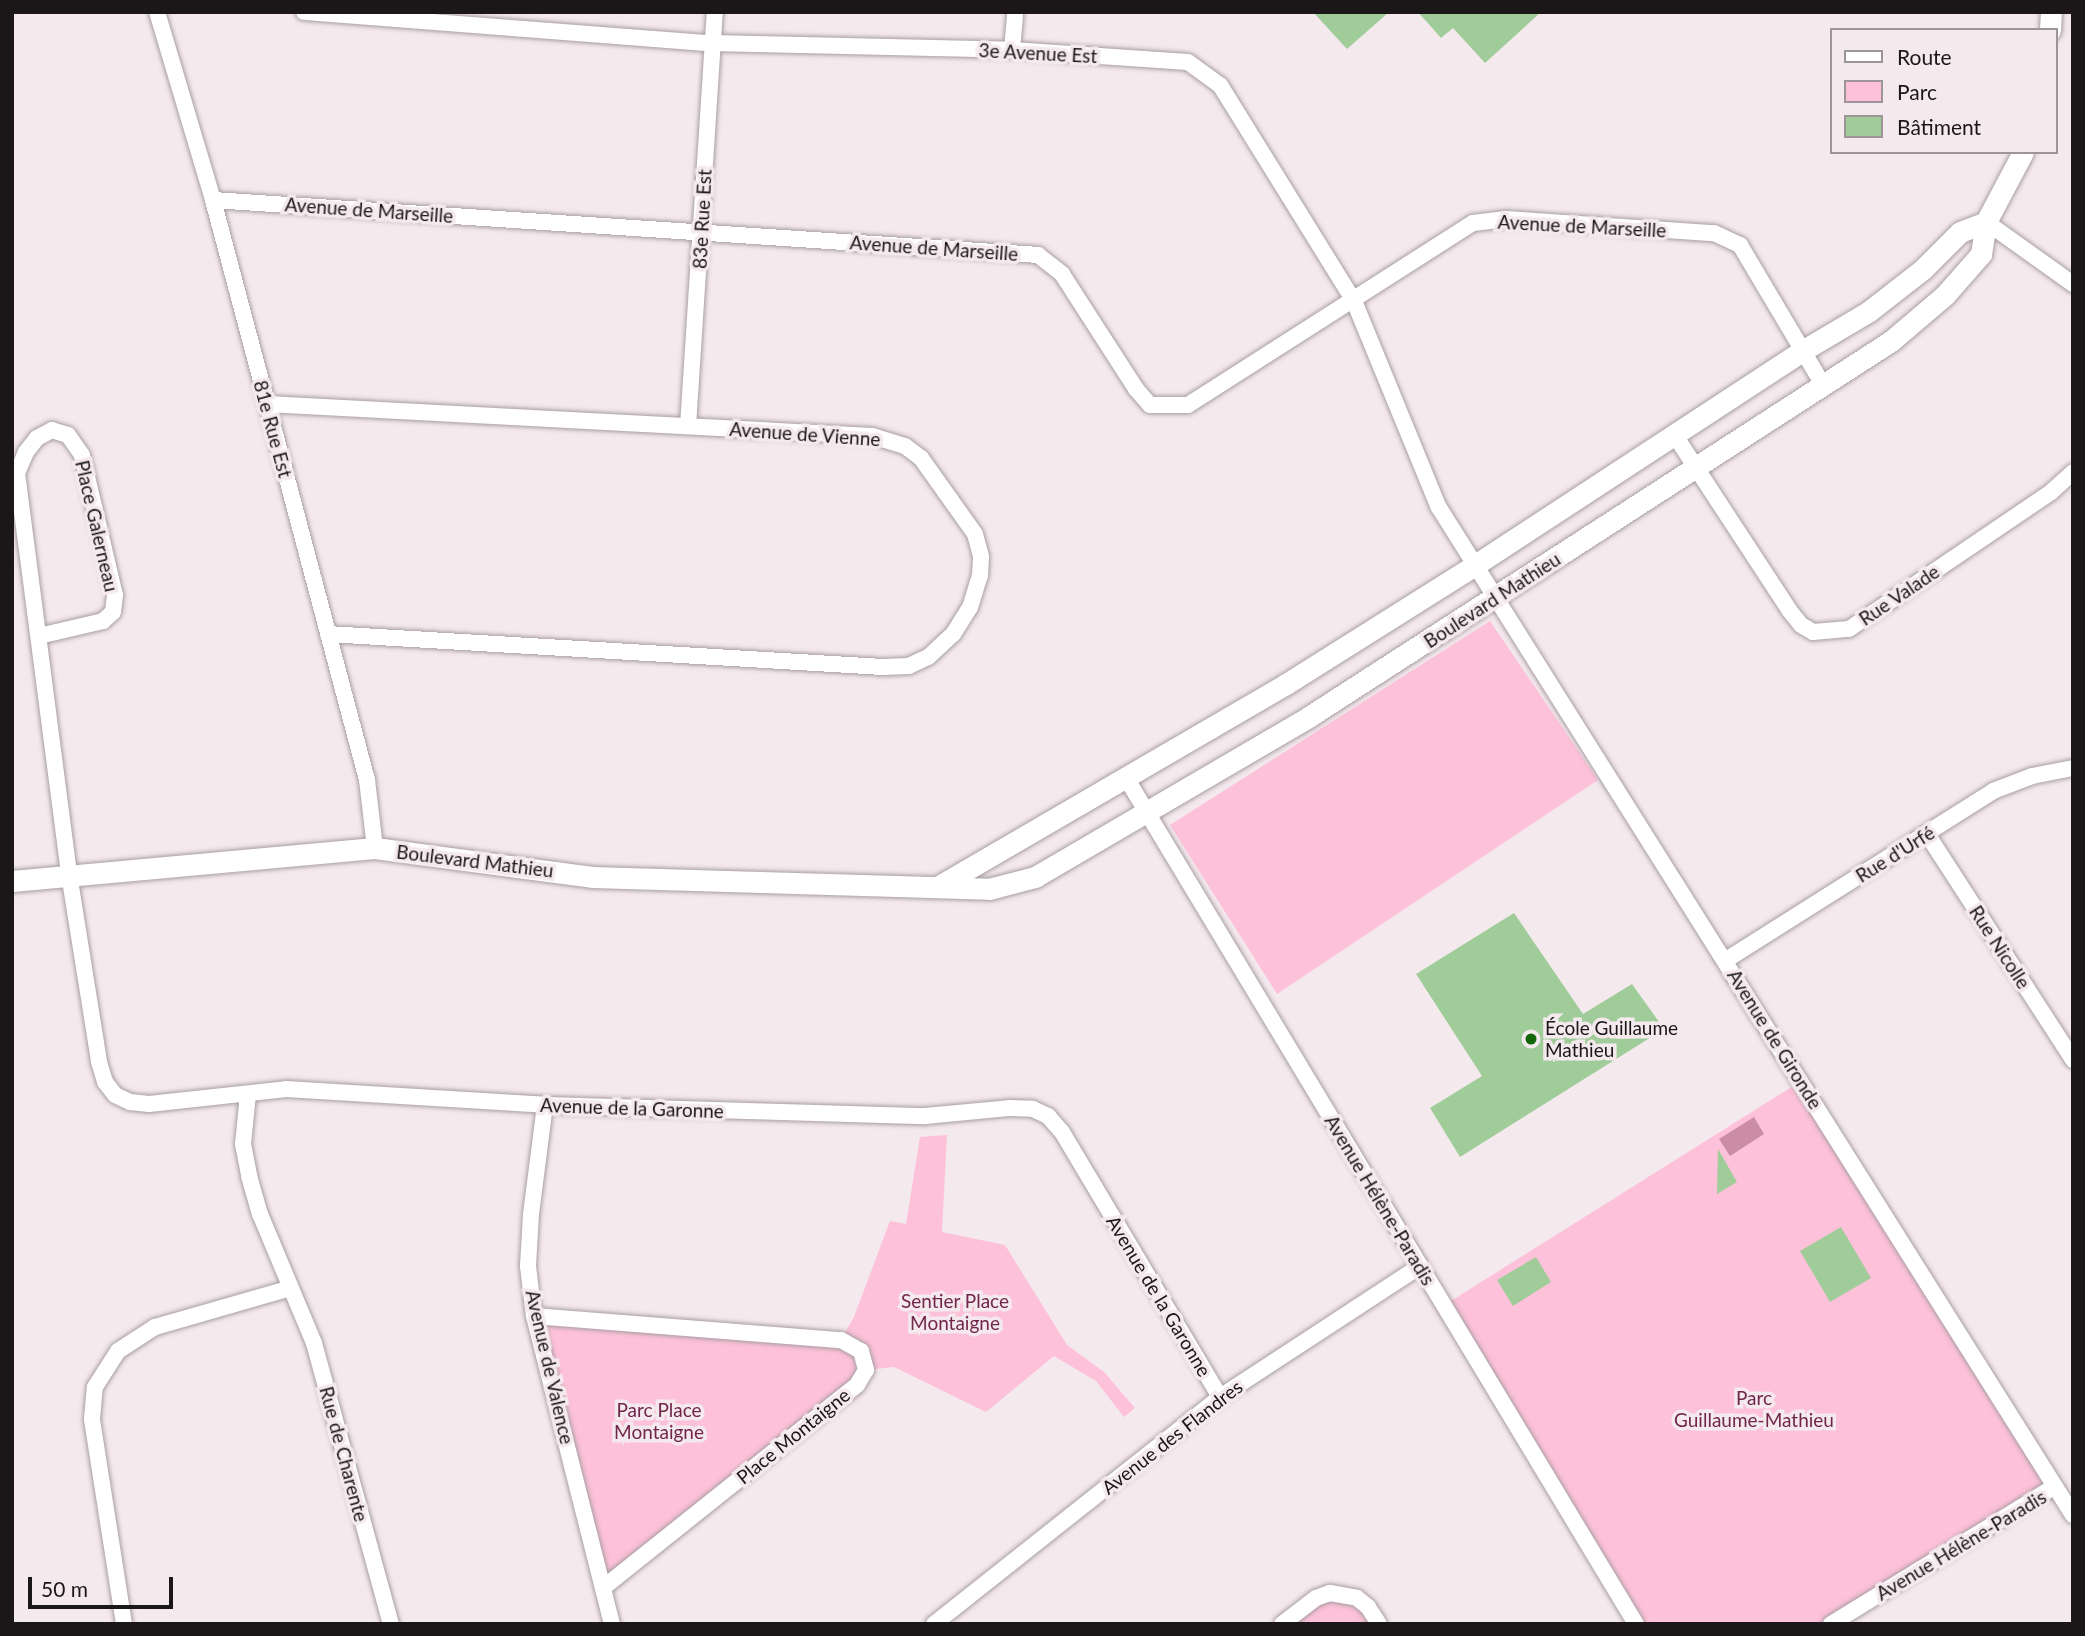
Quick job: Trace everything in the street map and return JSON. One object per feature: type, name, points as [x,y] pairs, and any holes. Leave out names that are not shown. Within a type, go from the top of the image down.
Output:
[{"type":"street","name":"81e Rue Est","points":[[157,12],[213,200],[367,780],[375,848]]},
{"type":"street","name":"3e Avenue Est","points":[[304,12],[712,43],[1012,50],[1188,62],[1220,85],[1354,301],[1438,506],[1475,565]]},
{"type":"street","name":"83e Rue Est","points":[[688,426],[715,12]]},
{"type":"street","points":[[1012,50],[1015,12]]},
{"type":"street","name":"Boulevard Mathieu","points":[[12,881],[375,848],[592,877],[989,889],[1035,877],[1310,716],[1891,341],[1945,295],[1981,254],[1986,222],[2021,154]]},
{"type":"street","name":"Avenue de Marseille","points":[[213,200],[702,231],[1038,256],[1062,274],[1136,389],[1150,405],[1188,405],[1473,223],[1506,219],[1714,233],[1740,245],[1823,384]]},
{"type":"street","points":[[1986,222],[2073,284]]},
{"type":"street","name":"Boulevard Mathieu","points":[[939,886],[1286,684],[1475,565],[1802,351],[1868,312],[1923,269],[1960,232],[1986,222]]},
{"type":"street","name":"Avenue de Vienne","points":[[267,404],[872,436],[905,446],[921,458],[975,534],[981,557],[980,575],[970,607],[953,634],[928,657],[909,666],[883,667],[328,634]]},
{"type":"street","name":"Place Galerneau","points":[[39,636],[103,621],[113,612],[115,596],[82,455],[68,435],[52,430],[37,438],[26,452],[17,473],[69,874]]},
{"type":"street","name":"Rue Valade","points":[[1674,435],[1801,625],[1813,632],[1849,629],[2051,492],[2073,472]]},
{"type":"street","name":"Avenue de Gironde","points":[[1475,565],[2073,1515]]},
{"type":"street","name":"Rue d'Urfé","points":[[1726,960],[1993,791],[2032,776],[2073,768]]},
{"type":"street","name":"Avenue Hélène-Paradis","points":[[1125,776],[1636,1624]]},
{"type":"street","name":"Rue Nicolle","points":[[1927,834],[2073,1060]]},
{"type":"street","name":"Avenue de la Garonne","points":[[69,874],[99,1062],[105,1082],[115,1095],[130,1102],[149,1104],[286,1089],[545,1105],[925,1116],[1009,1108],[1033,1109],[1048,1116],[1062,1132],[1220,1397]]},
{"type":"street","name":"Rue de Charente","points":[[248,1094],[243,1144],[248,1176],[260,1214],[314,1343],[391,1624]]},
{"type":"street","name":"Avenue de Valence","points":[[545,1105],[530,1227],[528,1266],[534,1316],[612,1624]]},
{"type":"street","name":"Avenue des Flandres","points":[[934,1624],[1220,1397],[1420,1266]]},
{"type":"street","points":[[124,1624],[92,1419],[95,1387],[118,1351],[155,1327],[291,1288]]},
{"type":"street","name":"Place Montaigne","points":[[534,1316],[841,1340],[861,1351],[866,1370],[857,1385],[604,1587]]},
{"type":"street","name":"Avenue Hélène-Paradis","points":[[1831,1624],[2054,1487]]},
{"type":"street","points":[[1282,1624],[1316,1598],[1330,1593],[1357,1598],[1368,1607],[1379,1624]]},
{"type":"green space","points":[[1490,621],[1598,780],[1277,994],[1170,825]]},
{"type":"green space","name":"Parc Guillaume-Mathieu","points":[[1801,1081],[2054,1487],[1831,1624],[1636,1624],[1443,1306]]},
{"type":"green space","name":"Parc Place Montaigne","points":[[947,1135],[942,1232],[1005,1245],[1067,1345],[1104,1372],[1135,1408],[1124,1417],[1096,1381],[1054,1356],[986,1412],[894,1367],[866,1370],[604,1587],[534,1316],[841,1340],[854,1317],[890,1221],[906,1224],[920,1137]]},
{"type":"green space","points":[[1343,1595],[1379,1624],[1282,1624],[1316,1598]]},
{"type":"shaded area","points":[[1754,1117],[1764,1134],[1730,1156],[1719,1139]]},
{"type":"building","points":[[1313,12],[1389,12],[1347,49]]},
{"type":"building","points":[[1418,12],[1541,12],[1485,63],[1453,28],[1441,38]]},
{"type":"building","points":[[1514,913],[1583,1014],[1632,984],[1664,1029],[1460,1157],[1430,1108],[1482,1076],[1416,974]]},
{"type":"building","points":[[1718,1149],[1737,1182],[1717,1194]]},
{"type":"building","points":[[1841,1227],[1871,1278],[1830,1302],[1800,1251]]},
{"type":"building","points":[[1536,1257],[1551,1282],[1513,1306],[1497,1280]]},
{"type":"place","name":"École Guillaume Mathieu","points":[[1531,1039]]},
{"type":"park label","name":"Sentier Place Montaigne","points":[[955,1312]]}]
